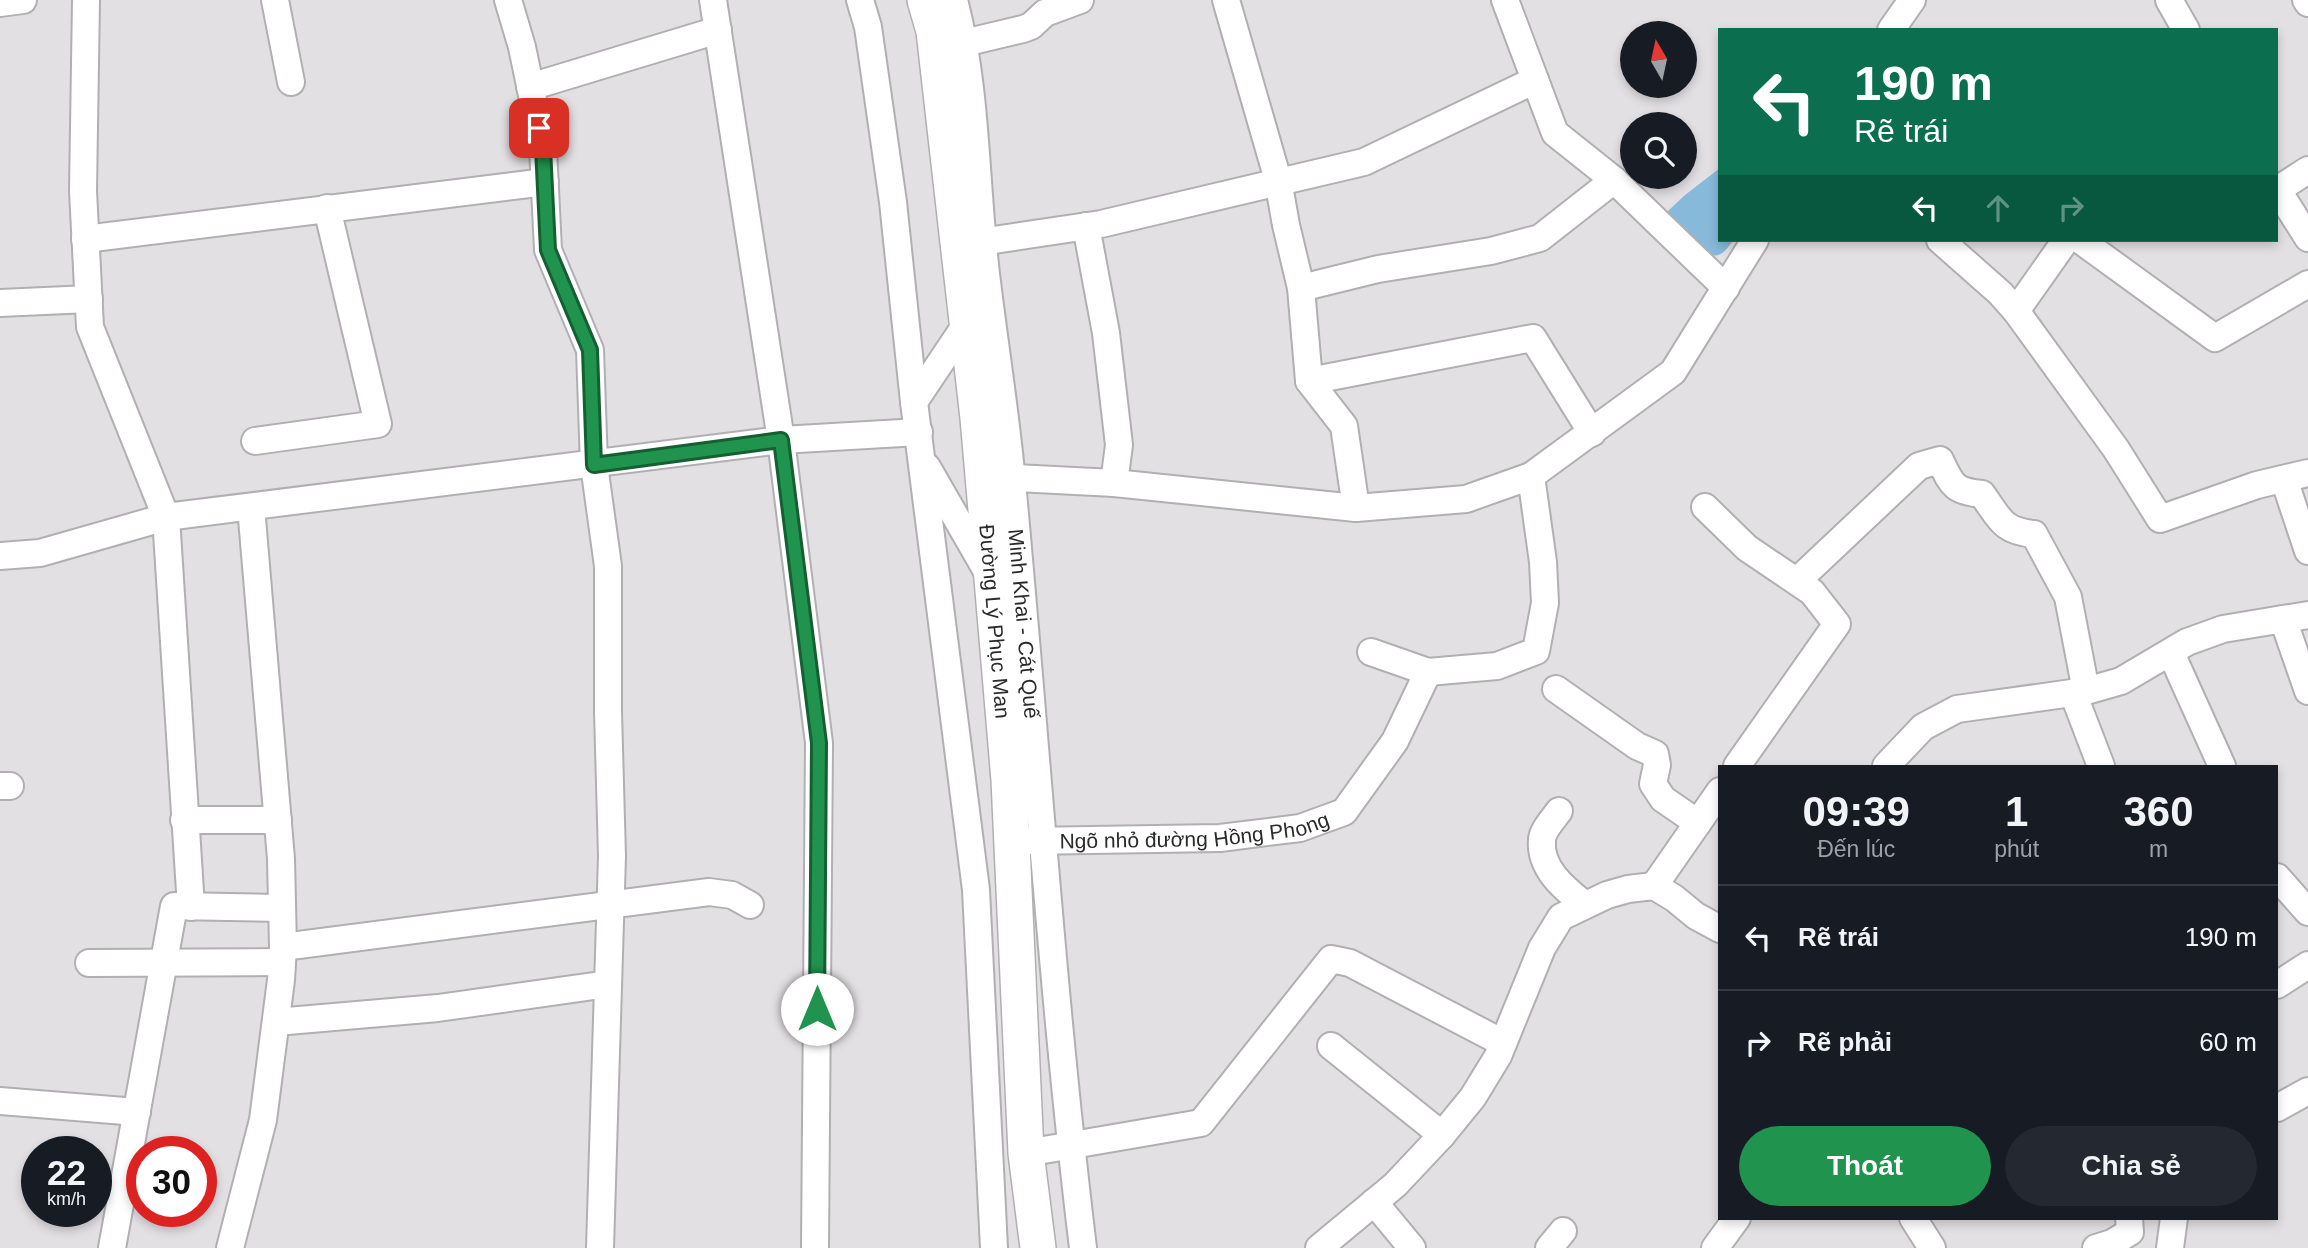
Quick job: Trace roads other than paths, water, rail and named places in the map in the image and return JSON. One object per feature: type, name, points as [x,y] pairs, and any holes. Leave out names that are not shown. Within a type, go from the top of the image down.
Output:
[{"type":"main road","name":"Đường Lý Phục Man","points":[[925,0],[934,31],[970,244],[967,323],[997,477],[992,579],[1009,780],[1028,841],[1026,1153],[1038,1248]]},
{"type":"street","points":[[0,2],[23,0]]},
{"type":"street","points":[[86,0],[83,191],[90,327],[166,517],[191,907]]},
{"type":"street","points":[[275,0],[291,82]]},
{"type":"street","points":[[508,0],[543,148],[548,250],[590,350],[594,465],[608,566],[610,905],[600,1248]]},
{"type":"street","points":[[713,0],[781,440],[819,743],[814,1248]]},
{"type":"street","points":[[860,0],[868,27],[893,202],[914,402],[976,890],[994,1248]]},
{"type":"street","name":"Minh Khai - Cát Quế","points":[[954,0],[970,87],[970,244],[997,477],[1028,841],[1083,1248]]},
{"type":"street","points":[[964,43],[1031,26],[1045,13],[1080,0]]},
{"type":"street","points":[[1226,0],[1278,180],[1301,288],[1309,382],[1344,426],[1356,508]]},
{"type":"street","points":[[1505,0],[1555,133],[1614,180],[1726,288]]},
{"type":"street","points":[[1892,28],[1912,0]]},
{"type":"street","points":[[2169,0],[2185,28]]},
{"type":"street","points":[[530,87],[718,30]]},
{"type":"street","points":[[970,244],[1086,226],[1364,162],[1535,80]]},
{"type":"street","points":[[2278,188],[2308,170]]},
{"type":"street","points":[[1301,288],[1378,269],[1491,251],[1540,239],[1614,180]]},
{"type":"street","points":[[85,239],[545,181]]},
{"type":"street","points":[[2278,191],[2308,238]]},
{"type":"street","points":[[255,442],[378,424],[327,208]]},
{"type":"street","points":[[1086,226],[1106,333],[1119,445],[1114,483]]},
{"type":"street","points":[[997,477],[1114,483],[1356,508],[1466,499],[1531,476],[1673,372],[1754,242]]},
{"type":"street","points":[[1942,242],[2000,293],[2016,311],[2116,449],[2160,519],[2257,485],[2296,476],[2308,551]]},
{"type":"street","points":[[2016,311],[2065,242]]},
{"type":"street","points":[[2083,242],[2215,338],[2308,284]]},
{"type":"street","points":[[0,303],[89,299]]},
{"type":"street","points":[[914,402],[967,323]]},
{"type":"street","points":[[1309,382],[1533,338],[1592,433]]},
{"type":"street","points":[[0,556],[40,553],[166,517],[781,440],[920,444]]},
{"type":"street","points":[[920,444],[992,579]]},
{"type":"street","points":[[1797,581],[1919,466],[1940,460],[1952,485],[1963,492],[1982,494],[2000,519],[2014,532],[2035,534],[2068,597],[2080,692],[2101,765]]},
{"type":"street","points":[[1371,652],[1429,672],[1497,666],[1536,651],[1545,603],[1543,562],[1531,476]]},
{"type":"street","points":[[230,1248],[263,1120],[283,955],[278,820],[251,507]]},
{"type":"street","points":[[1705,507],[1747,548],[1812,592],[1837,624],[1738,765]]},
{"type":"street","points":[[1887,765],[1923,727],[1957,709],[2080,692],[2121,681],[2187,642],[2223,629],[2296,617],[2308,691]]},
{"type":"street","points":[[2171,653],[2222,765]]},
{"type":"street","name":"Ngõ nhỏ đường Hồng Phong","points":[[1028,841],[1220,838],[1300,828],[1344,812],[1395,741],[1429,672]]},
{"type":"street","points":[[1556,689],[1637,746],[1655,754],[1657,765],[1653,784],[1663,799],[1698,823]]},
{"type":"street","points":[[1654,886],[1718,794]]},
{"type":"street","points":[[1559,811],[1542,837],[1544,859],[1560,885],[1585,905]]},
{"type":"street","points":[[184,820],[278,820]]},
{"type":"street","points":[[2278,878],[2308,912]]},
{"type":"street","points":[[1319,1248],[1395,1185],[1442,1135],[1472,1097],[1498,1056],[1542,948],[1561,917],[1617,892],[1654,886],[1718,928]]},
{"type":"street","points":[[89,962],[283,955],[709,892],[732,895],[750,905]]},
{"type":"street","points":[[112,1248],[174,906],[281,908]]},
{"type":"street","points":[[1026,1153],[1201,1123],[1331,959],[1350,963],[1503,1043]]},
{"type":"street","points":[[2278,984],[2308,965]]},
{"type":"street","points":[[276,1022],[438,1008],[608,984]]},
{"type":"street","points":[[1331,1046],[1442,1135]]},
{"type":"street","points":[[2278,1107],[2308,1091]]},
{"type":"street","points":[[0,1101],[137,1112]]},
{"type":"street","points":[[1374,1202],[1412,1248]]},
{"type":"street","points":[[1715,1248],[1736,1220]]},
{"type":"street","points":[[1914,1220],[1932,1248]]},
{"type":"street","points":[[2096,1248],[2112,1243],[2130,1232],[2129,1220]]},
{"type":"street","points":[[2170,1248],[2174,1220]]},
{"type":"water","points":[[1718,170],[1718,242],[1732,242],[1722,253],[1707,254],[1670,220],[1668,211]]}]
